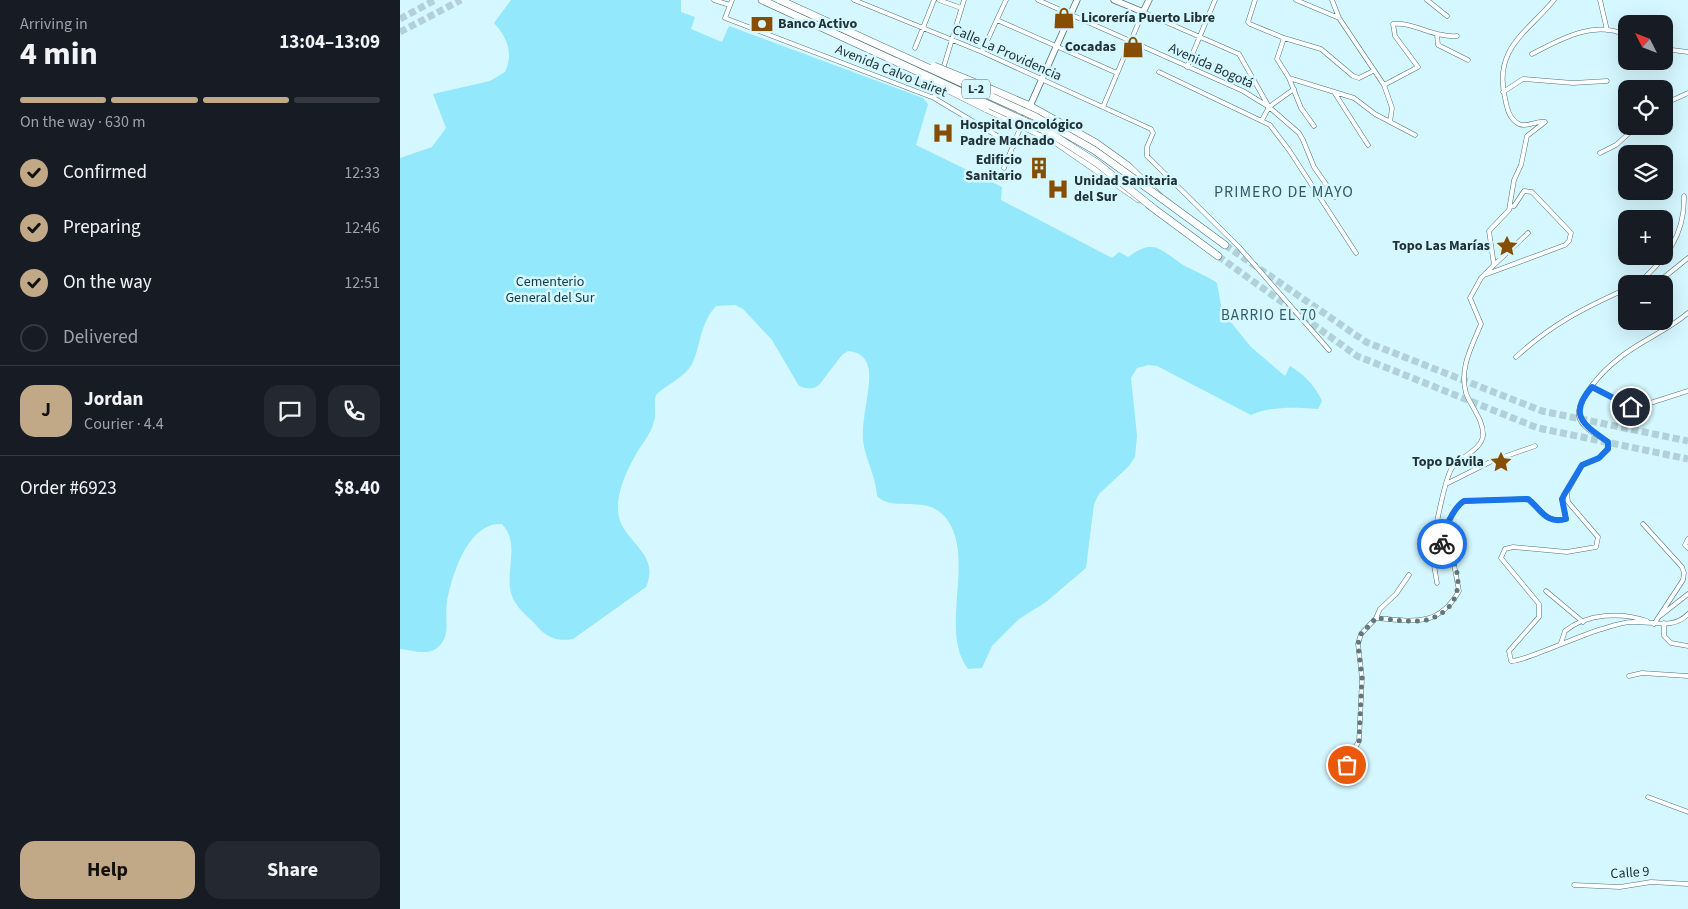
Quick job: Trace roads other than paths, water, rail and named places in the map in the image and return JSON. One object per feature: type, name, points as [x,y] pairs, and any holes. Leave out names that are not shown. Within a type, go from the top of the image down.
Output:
[{"type":"highway","name":"L-2","points":[[762,0],[1050,133],[1102,167],[1218,256]]},
{"type":"highway","name":"L-2","points":[[780,0],[1060,130],[1112,162],[1225,246]]},
{"type":"highway","points":[[897,62],[934,84],[1022,124],[1074,153],[1125,192],[1152,206]]},
{"type":"highway","points":[[917,62],[941,68],[1030,106],[1085,137],[1128,166],[1162,198]]},
{"type":"street","points":[[714,0],[730,5],[732,0]]},
{"type":"street","name":"Calle La Providencia","points":[[854,0],[982,52],[1151,129],[1153,133],[1147,148],[1147,156],[1239,247],[1329,350]]},
{"type":"street","points":[[915,48],[934,0]]},
{"type":"street","points":[[939,0],[961,8]]},
{"type":"street","points":[[934,98],[964,0]]},
{"type":"street","points":[[982,52],[1006,0]]},
{"type":"street","name":"Avenida Bogotá","points":[[1038,0],[1243,91],[1269,107],[1303,140],[1314,167],[1335,197]]},
{"type":"street","points":[[1004,168],[1078,0]]},
{"type":"street","points":[[1114,0],[1243,57],[1269,107]]},
{"type":"street","points":[[1103,107],[1148,0]]},
{"type":"street","points":[[1187,67],[1215,0]]},
{"type":"street","points":[[1255,0],[1248,22],[1284,38],[1321,49],[1353,76],[1359,78],[1373,71]]},
{"type":"street","points":[[1296,0],[1339,18]]},
{"type":"street","points":[[1332,0],[1339,18],[1384,85],[1392,108],[1390,122]]},
{"type":"street","points":[[1427,0],[1447,16]]},
{"type":"street","points":[[1494,266],[1489,231],[1509,207],[1514,180],[1521,165],[1525,140],[1530,132],[1546,122],[1527,125],[1517,123],[1508,112],[1503,92],[1502,77],[1511,48],[1526,28],[1554,0]]},
{"type":"street","points":[[1600,0],[1607,30]]},
{"type":"street","name":"Avenida Calvo Lairet","points":[[730,5],[725,18],[934,98],[1014,146]]},
{"type":"street","points":[[998,20],[1117,73]]},
{"type":"street","points":[[1384,85],[1418,68],[1395,36],[1393,24],[1402,24],[1437,35],[1458,36]]},
{"type":"street","points":[[1532,54],[1562,39],[1584,31],[1598,28],[1618,33]]},
{"type":"street","points":[[1437,35],[1438,45],[1468,60]]},
{"type":"street","points":[[1284,38],[1277,59],[1289,78],[1301,108],[1314,126]]},
{"type":"street","points":[[1673,50],[1688,52]]},
{"type":"street","points":[[1159,72],[1270,125],[1289,150],[1356,253]]},
{"type":"street","points":[[1289,78],[1354,98],[1390,122],[1415,135]]},
{"type":"street","points":[[1503,92],[1523,79],[1573,83],[1607,81]]},
{"type":"street","points":[[1262,120],[1269,107],[1294,89]]},
{"type":"street","points":[[1334,92],[1368,145]]},
{"type":"street","points":[[1673,100],[1688,94]]},
{"type":"street","points":[[1600,153],[1616,145],[1627,135]]},
{"type":"street","points":[[1487,274],[1565,245],[1571,237],[1571,233],[1532,192],[1524,191],[1514,206],[1509,207]]},
{"type":"street","points":[[1647,275],[1663,258],[1678,235],[1684,215],[1684,196]]},
{"type":"street","points":[[1437,583],[1432,553],[1446,484],[1451,470],[1477,447],[1482,438],[1480,422],[1466,393],[1464,377],[1467,355],[1481,324],[1470,298],[1477,284],[1528,234]]},
{"type":"street","points":[[1667,275],[1688,258]]},
{"type":"street","points":[[1516,358],[1541,334],[1591,305],[1618,293]]},
{"type":"street","points":[[1442,544],[1443,535],[1456,506],[1464,501],[1528,499],[1536,505],[1542,515],[1549,519],[1566,519],[1562,499],[1582,465],[1599,458],[1608,449],[1608,442],[1584,425],[1580,417],[1580,405],[1592,387],[1617,360],[1672,327],[1688,313]]},
{"type":"street","points":[[1592,387],[1631,407],[1641,406],[1688,390]]},
{"type":"street","points":[[1446,484],[1492,461],[1535,446]]},
{"type":"street","points":[[1567,492],[1568,502],[1598,537],[1596,547],[1567,552],[1513,547],[1505,549],[1501,558],[1539,604],[1539,617],[1509,651],[1511,661],[1527,659],[1560,643],[1632,622],[1664,624],[1679,620],[1688,614]]},
{"type":"street","points":[[1643,524],[1682,567],[1684,573],[1683,580],[1654,624]]},
{"type":"street","points":[[1376,618],[1416,621],[1429,619],[1443,612],[1452,602],[1459,590],[1453,559],[1442,544],[1434,538]]},
{"type":"street","points":[[1687,541],[1688,548]]},
{"type":"street","points":[[1345,779],[1349,758],[1359,741],[1362,678],[1358,644],[1361,634],[1376,618],[1380,609],[1396,594],[1409,575]]},
{"type":"street","points":[[1546,591],[1583,622]]},
{"type":"street","points":[[1659,617],[1688,594]]},
{"type":"street","points":[[1560,643],[1565,631],[1583,622],[1618,614],[1630,615],[1654,624]]},
{"type":"street","points":[[1664,624],[1664,636],[1672,643],[1688,646]]},
{"type":"street","points":[[1629,676],[1642,673],[1688,676]]},
{"type":"street","points":[[1648,798],[1688,812]]},
{"type":"street","name":"Calle 9","points":[[1574,885],[1620,887],[1651,882],[1688,884]]},
{"type":"tunnel","points":[[400,19],[435,0]]},
{"type":"tunnel","points":[[400,32],[461,0]]},
{"type":"tunnel","points":[[1225,245],[1366,342],[1542,411],[1688,441]]},
{"type":"tunnel","points":[[1218,256],[1357,356],[1538,428],[1688,459]]},
{"type":"place","name":"Licorería Puerto Libre","points":[[1064,18]]},
{"type":"place","name":"Banco Activo","points":[[762,24]]},
{"type":"place","name":"Cocadas","points":[[1133,47]]},
{"type":"place","name":"Hospital Oncológico Padre Machado","points":[[943,133]]},
{"type":"place","name":"Edificio Sanitario","points":[[1039,168]]},
{"type":"place","name":"Unidad Sanitaria del Sur","points":[[1058,189]]},
{"type":"place","name":"Topo Las Marías","points":[[1507,246]]},
{"type":"place","name":"Topo Dávila","points":[[1501,462]]},
{"type":"district","name":"PRIMERO DE MAYO","points":[[1284,192]]},
{"type":"district","name":"BARRIO EL 70","points":[[1269,315]]},
{"type":"park label","name":"Cementerio General del Sur","points":[[550,290]]}]
